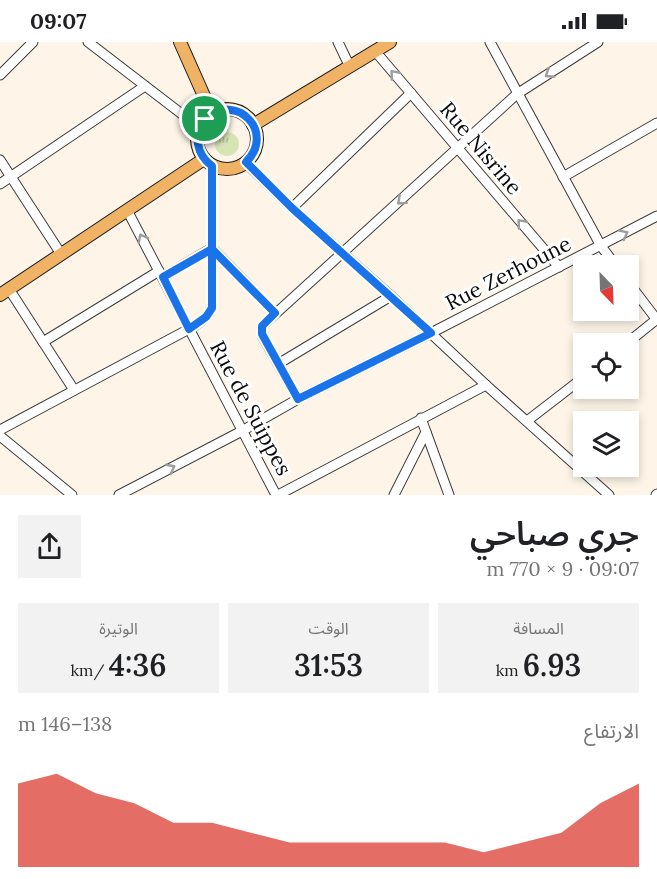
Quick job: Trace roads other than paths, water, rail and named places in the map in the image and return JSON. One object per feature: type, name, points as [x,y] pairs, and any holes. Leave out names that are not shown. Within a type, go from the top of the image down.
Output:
[{"type":"main road","points":[[180,42],[212,114]]},
{"type":"main road","points":[[253,125],[390,42]]},
{"type":"main road","points":[[223,110],[233,110],[243,114],[253,125],[257,136],[256,146],[246,162],[229,169],[208,162],[198,144],[200,128],[212,114],[223,110]]},
{"type":"main road","points":[[5,292],[127,210],[208,162]]},
{"type":"street","points":[[0,75],[33,42]]},
{"type":"street","points":[[88,42],[200,128]]},
{"type":"street","points":[[338,42],[350,67]]},
{"type":"street","points":[[490,42],[608,255]]},
{"type":"street","points":[[298,399],[263,337],[261,329],[275,313],[517,94],[598,42]]},
{"type":"street","name":"Rue Nisrine","points":[[375,51],[559,267]]},
{"type":"street","points":[[0,184],[145,86]]},
{"type":"street","points":[[292,208],[411,93]]},
{"type":"street","points":[[563,177],[657,123]]},
{"type":"street","points":[[0,160],[61,255]]},
{"type":"street","points":[[0,429],[189,329],[210,312],[212,249],[208,162]]},
{"type":"street","points":[[246,162],[292,208],[609,495]]},
{"type":"street","name":"Rue de Suippes","points":[[127,210],[277,495]]},
{"type":"street","name":"Rue Zerhoune","points":[[119,495],[298,399],[657,216]]},
{"type":"street","points":[[43,342],[161,274],[212,249]]},
{"type":"street","points":[[212,249],[275,313]]},
{"type":"street","points":[[5,292],[43,342],[74,390]]},
{"type":"street","points":[[278,364],[391,296]]},
{"type":"street","points":[[639,296],[657,320],[639,334]]},
{"type":"street","points":[[277,495],[486,385]]},
{"type":"street","points":[[527,422],[573,386]]},
{"type":"street","points":[[421,418],[449,495]]},
{"type":"street","points":[[395,494],[426,432]]},
{"type":"street","points":[[0,436],[72,495]]}]
